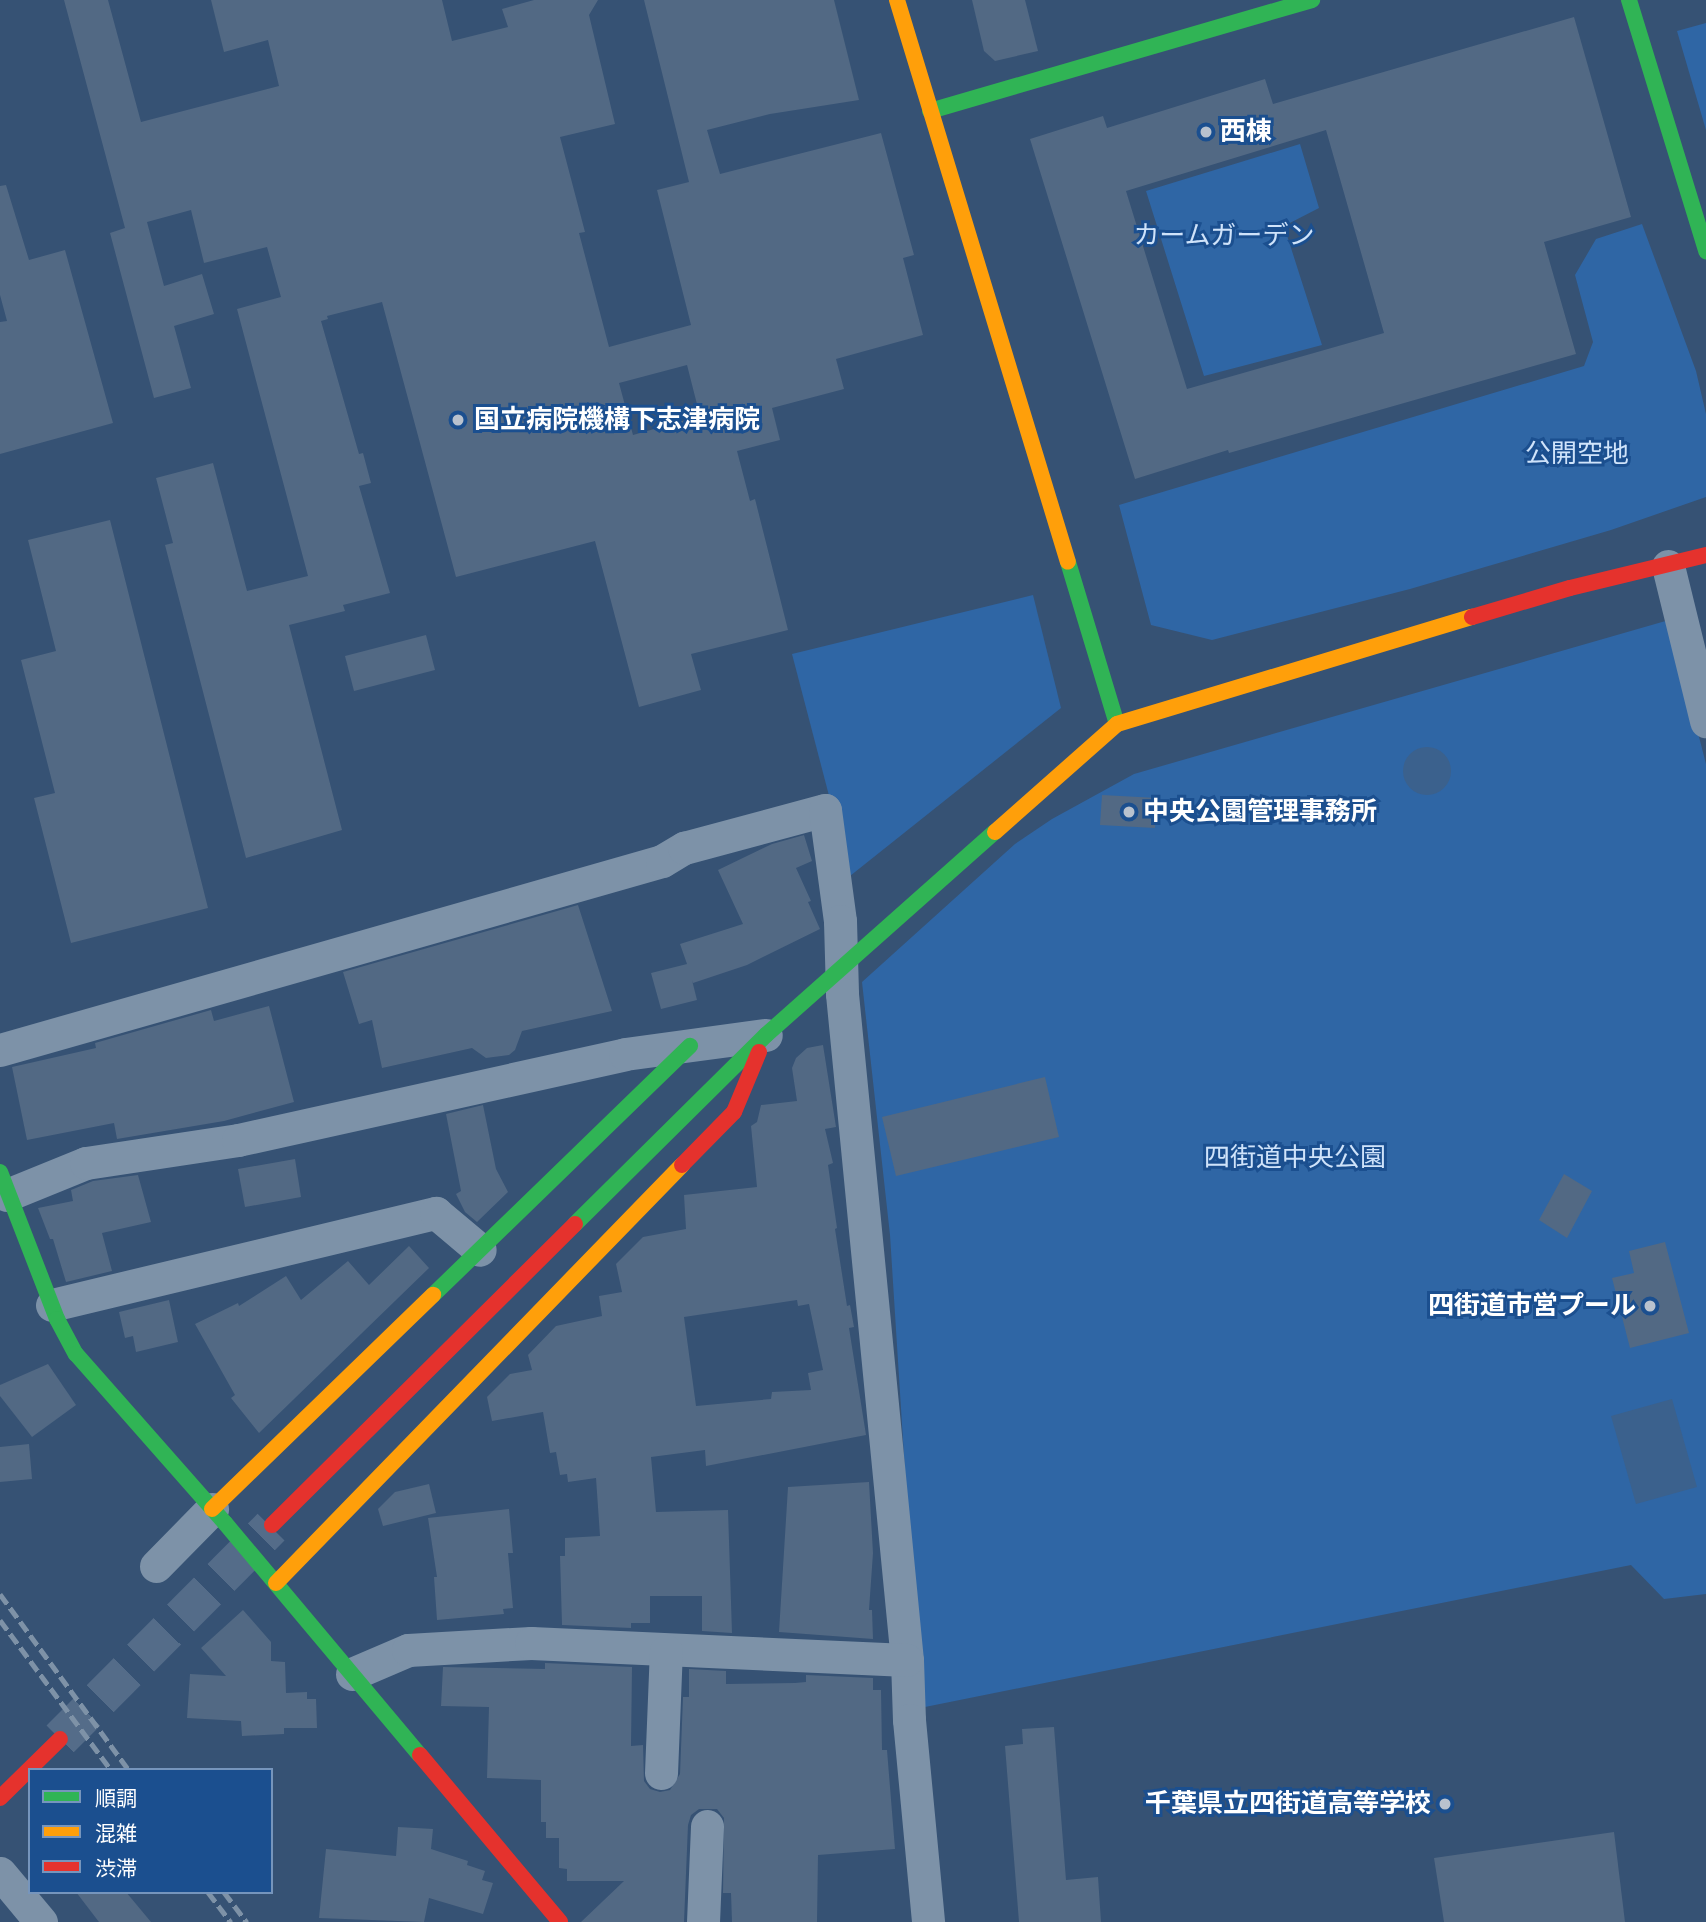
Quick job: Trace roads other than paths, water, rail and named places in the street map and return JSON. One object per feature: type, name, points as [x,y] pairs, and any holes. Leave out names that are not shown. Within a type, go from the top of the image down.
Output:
[{"type":"street","points":[[897,0],[1116,724]]},
{"type":"street","points":[[930,111],[1312,0]]},
{"type":"street","points":[[1629,0],[1706,251]]},
{"type":"street","points":[[272,1525],[766,1035],[1116,724],[1570,589],[1706,555]]},
{"type":"street","points":[[1668,566],[1706,721]]},
{"type":"street","points":[[0,1050],[649,864],[684,848],[825,810],[840,921],[840,972],[907,1660],[909,1720],[928,1922]]},
{"type":"street","points":[[560,1922],[276,1583],[76,1354],[52,1305],[4,1184],[86,1163],[238,1140],[625,1054],[766,1035]]},
{"type":"street","points":[[276,1583],[734,1112],[766,1035]]},
{"type":"street","points":[[156,1566],[690,1046]]},
{"type":"street","points":[[52,1305],[436,1213],[480,1250]]},
{"type":"street","points":[[352,1674],[408,1650],[531,1643],[907,1660]]},
{"type":"street","points":[[661,1773],[666,1651]]},
{"type":"street","points":[[0,1792],[60,1739]]},
{"type":"street","points":[[703,1922],[707,1826]]},
{"type":"street","points":[[0,1873],[41,1922]]},
{"type":"tunnel","points":[[60,1739],[271,1527]]},
{"type":"railway","points":[[0,1594],[128,1768]]},
{"type":"railway","points":[[0,1620],[110,1768]]},
{"type":"railway","points":[[210,1894],[231,1922]]},
{"type":"railway","points":[[226,1894],[247,1922]]},
{"type":"place","name":"西棟","points":[[1206,132]]},
{"type":"place","name":"国立病院機構下志津病院","points":[[458,420]]},
{"type":"place","name":"中央公園管理事務所","points":[[1129,812]]},
{"type":"place","name":"四街道市営プール","points":[[1650,1306]]},
{"type":"place","name":"千葉県立四街道高等学校","points":[[1445,1804]]},
{"type":"park label","name":"カームガーデン","points":[[1224,236]]},
{"type":"park label","name":"公開空地","points":[[1577,454]]},
{"type":"park label","name":"四街道中央公園","points":[[1295,1158]]}]
